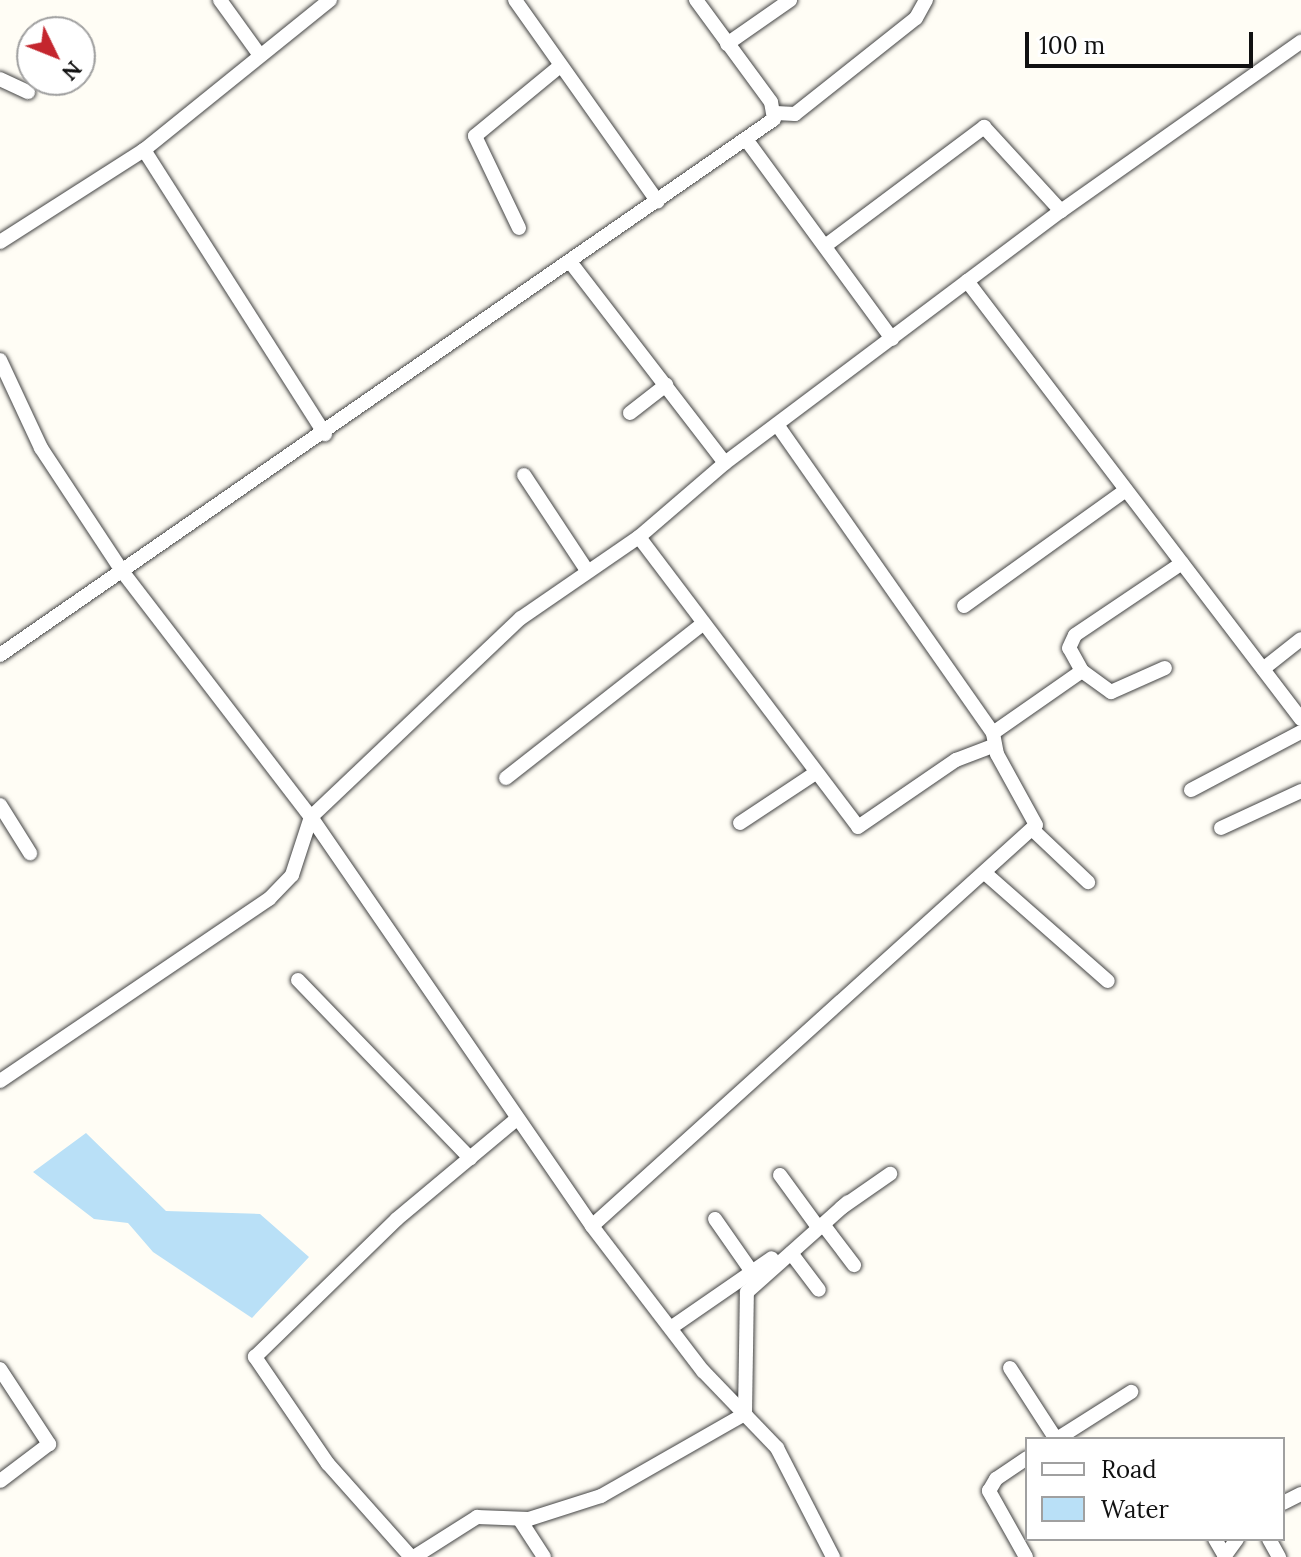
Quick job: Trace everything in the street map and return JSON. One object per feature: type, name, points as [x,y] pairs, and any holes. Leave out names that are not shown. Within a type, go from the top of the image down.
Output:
[{"type":"street","points":[[220,0],[259,54]]},
{"type":"street","points":[[0,242],[144,150],[259,54],[330,0]]},
{"type":"street","points":[[515,0],[658,202]]},
{"type":"street","points":[[696,0],[776,113]]},
{"type":"street","points":[[727,44],[790,0]]},
{"type":"street","points":[[0,655],[748,142],[776,113],[795,114],[916,18],[926,0]]},
{"type":"street","points":[[0,1081],[269,899],[292,875],[311,817],[521,618],[586,569],[639,537],[725,463],[779,427],[1061,211],[1301,42]]},
{"type":"street","points":[[519,228],[475,136],[560,66]]},
{"type":"street","points":[[825,246],[984,127],[1061,211]]},
{"type":"street","points":[[748,142],[892,339]]},
{"type":"street","points":[[144,150],[325,434]]},
{"type":"street","points":[[571,263],[638,357],[666,385],[725,463]]},
{"type":"street","points":[[967,281],[1301,719]]},
{"type":"street","points":[[0,360],[41,448],[122,571],[311,817],[514,1121],[592,1226],[703,1371],[777,1448],[833,1557]]},
{"type":"street","points":[[630,413],[666,385]]},
{"type":"street","points":[[592,1226],[1033,830],[1034,812],[993,739],[779,427]]},
{"type":"street","points":[[524,475],[586,569]]},
{"type":"street","points":[[964,606],[1126,490]]},
{"type":"street","points":[[639,537],[700,626],[858,827],[956,760],[993,739],[1082,671]]},
{"type":"street","points":[[1165,668],[1111,692],[1082,671],[1069,648],[1075,635],[1182,563]]},
{"type":"street","points":[[506,778],[700,626]]},
{"type":"street","points":[[1263,669],[1301,639]]},
{"type":"street","points":[[1191,790],[1301,732]]},
{"type":"street","points":[[740,823],[814,774]]},
{"type":"street","points":[[1221,828],[1301,791]]},
{"type":"street","points":[[0,805],[30,853]]},
{"type":"street","points":[[1033,830],[1088,882]]},
{"type":"street","points":[[986,874],[1108,981]]},
{"type":"street","points":[[298,980],[470,1158]]},
{"type":"street","points":[[514,1121],[255,1357],[328,1464],[413,1557],[477,1517],[520,1520],[601,1496],[745,1414]]},
{"type":"street","points":[[745,1414],[745,1299],[848,1202],[890,1174]]},
{"type":"street","points":[[780,1175],[854,1265]]},
{"type":"street","points":[[715,1219],[752,1272]]},
{"type":"street","points":[[672,1327],[821,1226]]},
{"type":"street","points":[[791,1253],[819,1290]]},
{"type":"street","points":[[1010,1368],[1056,1437]]},
{"type":"street","points":[[0,1369],[49,1444],[0,1481]]},
{"type":"street","points":[[1060,1437],[1131,1392]]},
{"type":"street","points":[[1025,1459],[996,1479],[989,1491],[1026,1557]]},
{"type":"street","points":[[520,1520],[544,1557]]},
{"type":"water","points":[[86,1133],[166,1211],[260,1214],[309,1257],[252,1318],[153,1252],[128,1223],[94,1219],[33,1172]]}]
